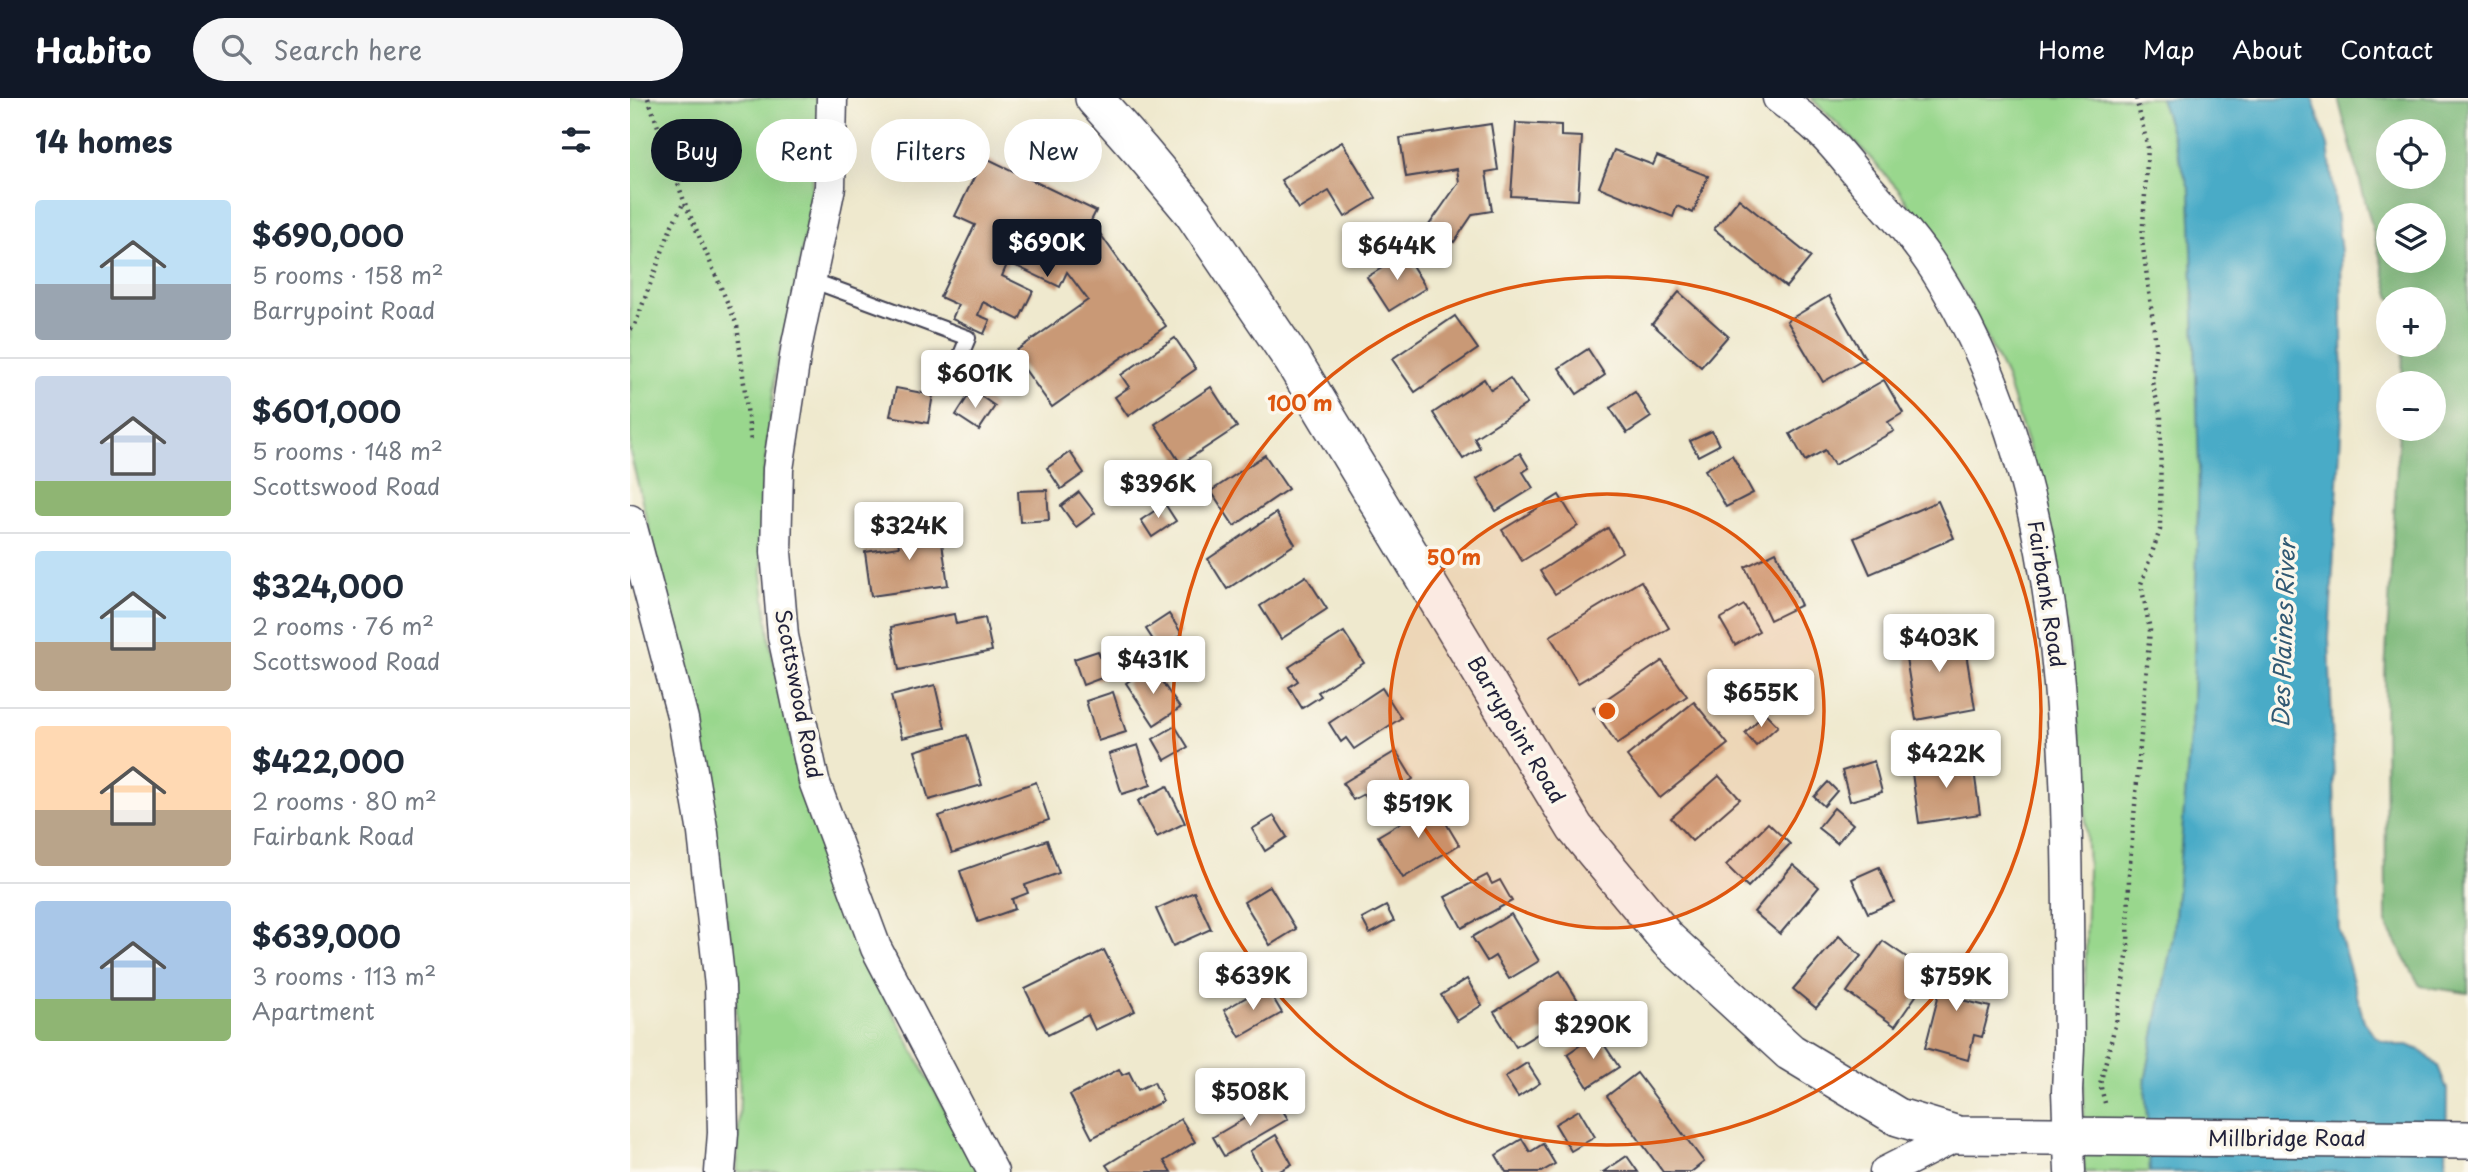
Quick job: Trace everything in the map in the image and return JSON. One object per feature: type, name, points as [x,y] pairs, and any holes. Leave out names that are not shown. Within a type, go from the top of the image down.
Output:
[{"type":"street","name":"Scottswood Road","points":[[832,98],[830,187],[797,344],[778,469],[776,551],[783,636],[814,781],[876,948],[993,1172]]},
{"type":"street","name":"Barrypoint Road","points":[[1094,98],[1201,225],[1292,359],[1575,828],[1668,940],[1790,1052],[1898,1117],[1958,1135],[2069,1155],[2106,1138]]},
{"type":"street","name":"Fairbank Road","points":[[1778,98],[1817,129],[1900,223],[1934,268],[1992,381],[2032,508],[2057,662],[2066,760],[2069,1155]]},
{"type":"street","points":[[630,520],[683,719],[703,833],[720,986],[723,1133],[720,1172]]},
{"type":"street","points":[[1885,1172],[1958,1135]]},
{"type":"street","name":"Millbridge Road","points":[[2106,1138],[2468,1140]]},
{"type":"lane","points":[[811,280],[968,338],[950,381]]},
{"type":"path","points":[[648,98],[684,201],[737,325],[753,467],[778,469]]},
{"type":"path","points":[[2106,1138],[2108,1116],[2099,1084],[2117,1018],[2128,951],[2129,875],[2151,630],[2141,584],[2160,530],[2161,416],[2152,382],[2156,344],[2142,240],[2148,148],[2136,98]]},
{"type":"path","points":[[630,329],[635,325],[672,225],[684,201]]},
{"type":"green space","points":[[630,98],[818,98],[818,119],[756,119],[756,182],[812,182],[795,290],[776,366],[762,493],[762,574],[770,644],[803,789],[831,877],[873,975],[978,1172],[737,1172],[740,1096],[735,976],[696,720],[630,452]]},
{"type":"green space","points":[[1811,98],[2160,98],[2190,191],[2199,466],[2193,700],[2174,931],[2145,1082],[2150,1172],[2084,1172],[2088,868],[2082,750],[2070,648],[2030,452],[2005,375],[1966,296],[1899,190],[1856,142]]},
{"type":"green space","points":[[2338,98],[2468,98],[2468,993],[2420,986],[2386,923],[2385,673],[2398,441],[2446,441],[2446,371],[2402,371],[2403,357],[2446,357],[2446,287],[2388,287],[2384,273],[2446,273],[2446,203],[2376,203],[2376,242]]},
{"type":"water","name":"Des Plaines River","points":[[2160,98],[2312,98],[2328,145],[2341,252],[2343,398],[2329,638],[2339,931],[2364,1021],[2375,1036],[2383,1041],[2408,1045],[2422,1051],[2438,1066],[2447,1089],[2446,1172],[2150,1172],[2145,1082],[2174,931],[2193,700],[2199,466],[2190,191]]},
{"type":"building","points":[[1516,123],[1561,125],[1561,136],[1582,137],[1578,200],[1511,196]]},
{"type":"building","points":[[1491,124],[1498,170],[1486,172],[1492,211],[1473,214],[1454,242],[1429,225],[1459,182],[1457,169],[1406,177],[1400,138]]},
{"type":"building","points":[[1342,142],[1376,198],[1345,217],[1329,191],[1299,209],[1281,180]]},
{"type":"building","points":[[1614,150],[1653,165],[1657,156],[1708,176],[1693,213],[1677,206],[1673,217],[1599,187]]},
{"type":"building","points":[[990,160],[1004,167],[1004,182],[1036,182],[1096,211],[1091,221],[1166,326],[1052,407],[1013,353],[1088,300],[1067,272],[1060,287],[1008,262],[1002,276],[1033,291],[1019,320],[983,302],[978,315],[990,320],[984,334],[952,319],[958,305],[940,297],[975,225],[955,216],[972,182],[990,182]]},
{"type":"building","points":[[1739,199],[1811,257],[1786,287],[1714,229]]},
{"type":"building","points":[[1405,254],[1426,288],[1389,311],[1367,277]]},
{"type":"building","points":[[1679,292],[1728,336],[1701,367],[1652,324]]},
{"type":"building","points":[[1829,296],[1865,358],[1823,382],[1787,321]]},
{"type":"building","points":[[1455,316],[1478,349],[1415,392],[1392,359]]},
{"type":"building","points":[[1175,338],[1196,369],[1128,416],[1115,397],[1129,387],[1121,375]]},
{"type":"building","points":[[1588,349],[1605,375],[1577,394],[1559,368]]},
{"type":"building","points":[[1510,378],[1527,404],[1474,438],[1480,448],[1463,459],[1433,413],[1484,379],[1491,390]]},
{"type":"building","points":[[1884,380],[1903,413],[1888,422],[1894,431],[1834,465],[1825,450],[1805,461],[1790,434]]},
{"type":"building","points":[[1211,387],[1237,427],[1181,464],[1155,424]]},
{"type":"building","points":[[896,388],[933,395],[928,423],[890,416]]},
{"type":"building","points":[[972,390],[995,406],[979,430],[956,415]]},
{"type":"building","points":[[1635,392],[1651,417],[1627,433],[1610,408]]},
{"type":"building","points":[[1712,431],[1719,445],[1698,456],[1690,441]]},
{"type":"building","points":[[1070,452],[1084,473],[1061,489],[1047,468]]},
{"type":"building","points":[[1520,453],[1529,468],[1523,472],[1533,488],[1496,511],[1477,479]]},
{"type":"building","points":[[1265,455],[1288,489],[1234,526],[1211,491]]},
{"type":"building","points":[[1732,455],[1753,493],[1726,507],[1705,470]]},
{"type":"building","points":[[1047,490],[1049,520],[1020,522],[1018,491]]},
{"type":"building","points":[[1079,492],[1095,513],[1076,527],[1061,506]]},
{"type":"building","points":[[1559,495],[1578,526],[1522,561],[1502,530]]},
{"type":"building","points":[[1938,501],[1954,538],[1870,574],[1854,538]]},
{"type":"building","points":[[1165,504],[1176,521],[1152,537],[1141,520]]},
{"type":"building","points":[[1276,513],[1295,544],[1227,589],[1208,559]]},
{"type":"building","points":[[939,522],[948,585],[871,596],[865,552],[899,547],[896,529]]},
{"type":"building","points":[[1608,528],[1622,552],[1555,594],[1540,571]]},
{"type":"building","points":[[1776,552],[1801,605],[1770,620],[1745,567]]},
{"type":"building","points":[[1306,576],[1327,609],[1281,639],[1260,606]]},
{"type":"building","points":[[1641,581],[1669,628],[1578,683],[1550,636]]},
{"type":"building","points":[[1744,605],[1759,631],[1735,645],[1720,619]]},
{"type":"building","points":[[954,614],[956,624],[985,618],[992,651],[899,670],[891,627]]},
{"type":"building","points":[[1169,614],[1182,634],[1159,649],[1146,629]]},
{"type":"building","points":[[1962,628],[1975,709],[1916,720],[1903,639]]},
{"type":"building","points":[[1344,632],[1364,663],[1318,692],[1321,696],[1302,708],[1289,687],[1298,681],[1289,667]]},
{"type":"building","points":[[1098,651],[1107,676],[1083,685],[1074,659]]},
{"type":"building","points":[[1662,661],[1687,696],[1617,744],[1593,708]]},
{"type":"building","points":[[1151,666],[1180,708],[1154,725],[1126,683]]},
{"type":"building","points":[[1762,671],[1774,690],[1750,705],[1738,685]]},
{"type":"building","points":[[935,685],[945,728],[902,738],[891,696]]},
{"type":"building","points":[[1382,688],[1401,718],[1354,749],[1346,738],[1341,742],[1329,723]]},
{"type":"building","points":[[1113,692],[1126,732],[1098,741],[1086,701]]},
{"type":"building","points":[[1694,702],[1728,744],[1660,798],[1627,756]]},
{"type":"building","points":[[1765,713],[1778,726],[1756,746],[1745,733]]},
{"type":"building","points":[[1175,726],[1188,747],[1165,760],[1153,739]]},
{"type":"building","points":[[967,735],[982,785],[929,800],[915,751]]},
{"type":"building","points":[[1138,745],[1151,785],[1122,794],[1109,754]]},
{"type":"building","points":[[1396,751],[1413,779],[1371,805],[1364,794],[1353,800],[1343,783]]},
{"type":"building","points":[[1972,756],[1980,814],[1919,823],[1911,766]]},
{"type":"building","points":[[1874,761],[1882,792],[1850,801],[1842,771]]},
{"type":"building","points":[[1719,776],[1740,799],[1692,841],[1671,818]]},
{"type":"building","points":[[1036,782],[1049,820],[952,853],[939,816]]},
{"type":"building","points":[[1828,782],[1837,791],[1824,806],[1814,797]]},
{"type":"building","points":[[1167,786],[1185,823],[1157,837],[1138,801]]},
{"type":"building","points":[[1434,803],[1459,845],[1403,878],[1378,836]]},
{"type":"building","points":[[1834,808],[1853,824],[1837,843],[1818,828]]},
{"type":"building","points":[[1274,816],[1287,837],[1265,851],[1252,829]]},
{"type":"building","points":[[1768,823],[1790,844],[1748,887],[1726,865]]},
{"type":"building","points":[[1047,840],[1059,873],[1025,885],[1028,893],[1012,899],[1015,909],[978,922],[960,871]]},
{"type":"building","points":[[1793,865],[1819,887],[1780,934],[1754,912]]},
{"type":"building","points":[[1879,867],[1894,902],[1868,913],[1852,879]]},
{"type":"building","points":[[1487,875],[1492,884],[1500,880],[1512,901],[1462,928],[1445,897]]},
{"type":"building","points":[[1270,886],[1296,929],[1270,945],[1244,902]]},
{"type":"building","points":[[1194,892],[1211,929],[1173,946],[1156,909]]},
{"type":"building","points":[[1386,906],[1394,921],[1370,934],[1362,919]]},
{"type":"building","points":[[1511,914],[1539,961],[1509,979],[1495,956],[1487,961],[1472,937]]},
{"type":"building","points":[[1839,936],[1861,956],[1816,1008],[1793,989]]},
{"type":"building","points":[[1883,941],[1931,974],[1895,1026],[1847,992]]},
{"type":"building","points":[[1104,950],[1135,1011],[1095,1030],[1088,1015],[1048,1035],[1025,989]]},
{"type":"building","points":[[1949,955],[1975,961],[1968,987],[1961,986],[1958,999],[1990,1007],[1982,1037],[1974,1035],[1968,1060],[1925,1048]]},
{"type":"building","points":[[1560,971],[1582,1007],[1516,1047],[1494,1012]]},
{"type":"building","points":[[1467,979],[1482,1005],[1457,1021],[1441,995]]},
{"type":"building","points":[[1266,986],[1282,1013],[1240,1037],[1224,1010]]},
{"type":"building","points":[[1597,1034],[1619,1067],[1588,1087],[1567,1054]]},
{"type":"building","points":[[1527,1063],[1540,1083],[1518,1097],[1505,1077]]},
{"type":"building","points":[[1119,1069],[1122,1075],[1129,1072],[1138,1090],[1154,1082],[1163,1101],[1092,1138],[1070,1095]]},
{"type":"building","points":[[1637,1073],[1704,1162],[1691,1172],[1663,1172],[1607,1096]]},
{"type":"building","points":[[1276,1100],[1288,1119],[1224,1156],[1213,1137]]},
{"type":"building","points":[[1579,1110],[1595,1137],[1571,1151],[1555,1124]]},
{"type":"building","points":[[1181,1119],[1195,1142],[1164,1161],[1171,1172],[1111,1172],[1106,1165]]},
{"type":"building","points":[[1276,1135],[1292,1164],[1278,1172],[1262,1172],[1250,1151]]},
{"type":"building","points":[[1522,1139],[1530,1152],[1543,1144],[1555,1164],[1541,1172],[1506,1172],[1496,1155]]},
{"type":"building","points":[[1627,1156],[1638,1172],[1603,1172]]}]
